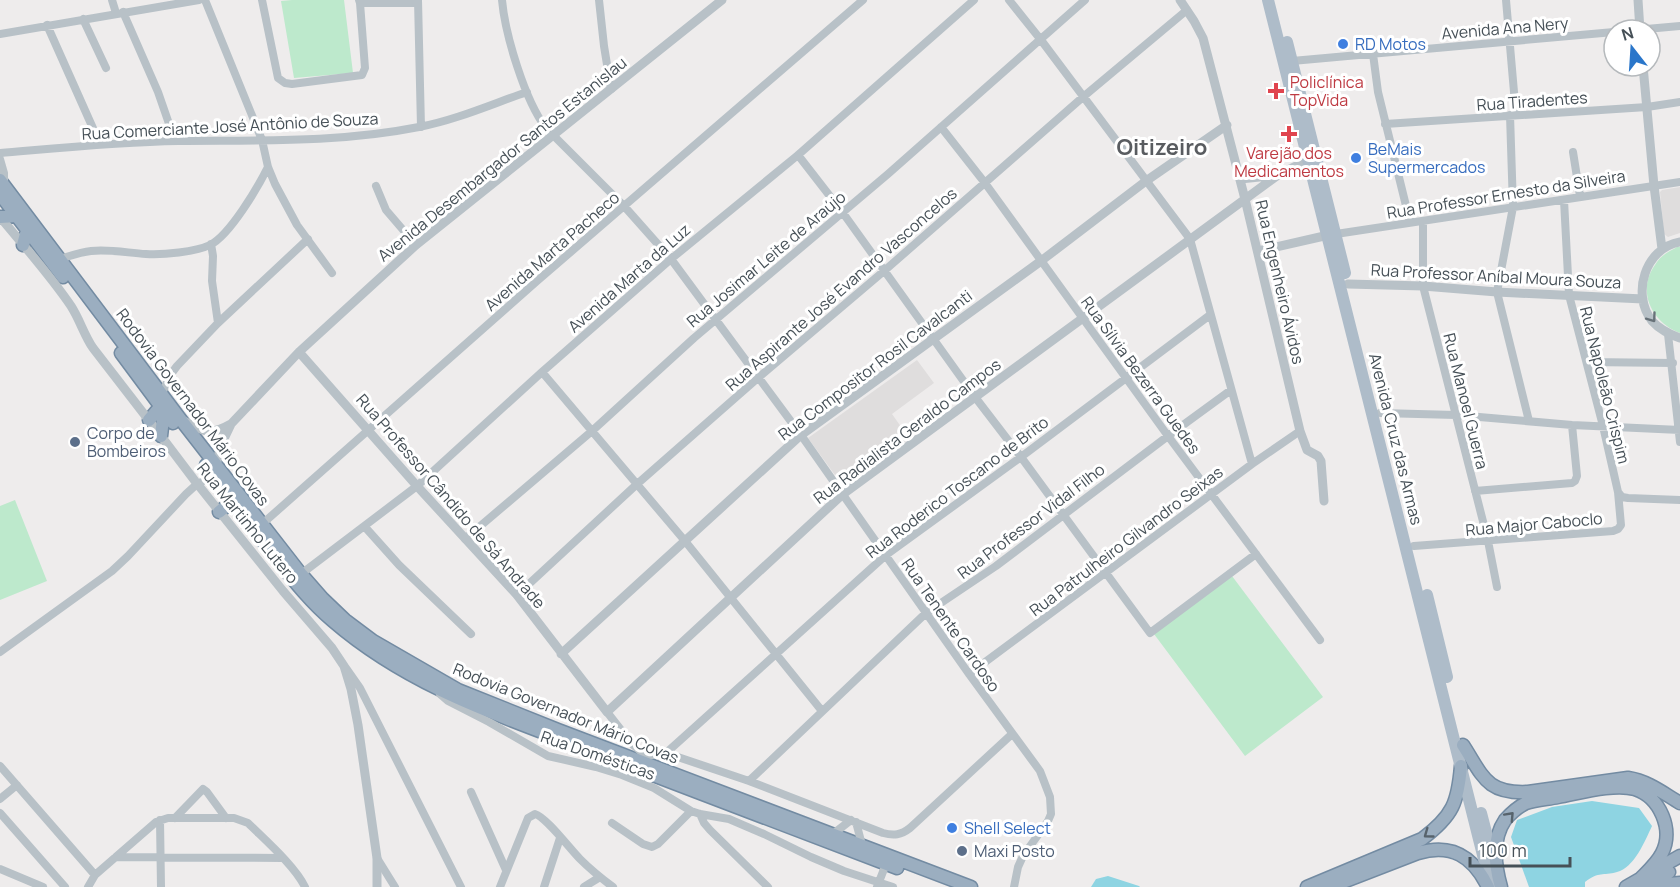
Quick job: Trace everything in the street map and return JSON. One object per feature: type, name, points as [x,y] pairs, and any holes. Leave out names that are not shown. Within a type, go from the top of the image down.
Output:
[{"type":"highway","name":"Rodovia Governador Mário Covas","points":[[1,186],[27,230],[162,408],[322,598],[373,641],[450,686],[971,887]]},
{"type":"highway","name":"Rodovia Governador Mário Covas","points":[[1,186],[162,393],[182,420],[236,505],[296,584],[332,620],[369,648],[435,688],[498,716],[949,887]]},
{"type":"highway","points":[[0,217],[17,216]]},
{"type":"highway","points":[[23,245],[27,230]]},
{"type":"highway","points":[[149,420],[162,408]]},
{"type":"highway","points":[[161,436],[162,408]]},
{"type":"highway","points":[[219,512],[225,507],[236,505]]},
{"type":"highway","points":[[1463,745],[1486,781],[1502,791],[1528,792],[1628,778],[1649,784],[1680,803]]},
{"type":"highway","points":[[1307,887],[1422,839],[1435,829],[1455,802],[1459,789],[1461,766]]},
{"type":"highway","points":[[1501,887],[1496,870],[1498,834],[1506,819],[1521,806],[1529,802],[1627,787],[1648,796],[1656,803],[1661,812],[1666,834],[1662,853],[1643,883]]},
{"type":"highway","points":[[1330,887],[1431,849],[1445,849],[1464,857],[1479,871],[1489,887]]},
{"type":"highway","points":[[1643,883],[1680,856]]},
{"type":"highway","points":[[1626,887],[1643,883],[1680,865]]},
{"type":"highway","points":[[1658,887],[1680,883]]},
{"type":"main road","name":"Avenida Cruz das Armas","points":[[1268,0],[1313,161]]},
{"type":"main road","name":"Avenida Cruz das Armas","points":[[1276,0],[1489,887]]},
{"type":"main road","name":"Avenida Cruz das Armas","points":[[1331,235],[1348,284],[1496,870]]},
{"type":"street","points":[[112,0],[158,92],[175,141]]},
{"type":"street","points":[[0,34],[199,0]]},
{"type":"street","points":[[205,0],[262,140],[268,167],[288,209],[332,273]]},
{"type":"street","points":[[262,0],[277,72],[281,81],[292,84],[362,75],[365,68],[359,2],[418,2],[421,127]]},
{"type":"street","name":"Rua Tenente Cardoso","points":[[502,0],[510,42],[527,92],[540,121],[624,206],[671,259],[801,435],[1040,771],[1052,808],[1048,821],[1023,856],[1014,887]]},
{"type":"street","points":[[599,0],[611,89]]},
{"type":"street","name":"Avenida Desembargador Santos Estanislau","points":[[215,470],[221,445],[231,424],[299,352],[416,245],[722,0]]},
{"type":"street","name":"Avenida Marta Pacheco","points":[[261,525],[624,206],[863,0]]},
{"type":"street","name":"Avenida Marta da Luz","points":[[301,574],[417,486],[671,259],[798,156],[974,0]]},
{"type":"street","points":[[1009,0],[1190,239],[1252,464]]},
{"type":"street","name":"Rua Josimar Leite de Araújo","points":[[465,539],[592,431],[672,357],[843,213],[1084,0]]},
{"type":"street","name":"Rua Engenheiro Ávidos","points":[[1180,0],[1200,29],[1203,38],[1227,125],[1300,431],[1307,450],[1322,461],[1324,501]]},
{"type":"street","points":[[1506,0],[1513,115],[1513,207],[1497,292],[1529,421]]},
{"type":"street","points":[[1638,0],[1639,18]]},
{"type":"street","name":"Rua Aspirante José Evandro Vasconcelos","points":[[517,595],[636,485],[759,377],[1187,10]]},
{"type":"street","points":[[83,19],[106,68]]},
{"type":"street","points":[[47,25],[100,144]]},
{"type":"street","points":[[1662,28],[1680,26]]},
{"type":"street","name":"Avenida Ana Nery","points":[[1292,62],[1602,33]]},
{"type":"street","points":[[1373,54],[1385,124],[1410,222]]},
{"type":"street","points":[[1644,78],[1662,249]]},
{"type":"street","name":"Rua Comerciante José Antônio de Souza","points":[[0,153],[100,144],[338,138],[382,134],[448,120],[527,92]]},
{"type":"street","name":"Rua Tiradentes","points":[[1385,124],[1647,107],[1680,102]]},
{"type":"street","name":"Rua Compositor Rosil Cavalcanti","points":[[561,654],[801,435],[1041,261],[1146,181],[1227,125]]},
{"type":"street","name":"Rua Sílvia Bezerra Guedes","points":[[941,127],[985,183],[1082,319],[1320,640]]},
{"type":"street","points":[[1574,152],[1580,196]]},
{"type":"street","points":[[798,156],[843,213],[975,397],[1150,633],[1256,554]]},
{"type":"street","points":[[0,159],[4,173],[1,186]]},
{"type":"street","points":[[1240,179],[1278,175],[1313,161]]},
{"type":"street","points":[[60,259],[92,250],[162,254],[211,244],[232,223],[256,191],[268,167]]},
{"type":"street","name":"Rua Radialista Geraldo Campos","points":[[607,712],[843,494],[1278,175]]},
{"type":"street","name":"Rua Professor Ernesto da Silveira","points":[[1331,235],[1680,182]]},
{"type":"street","points":[[376,186],[386,210],[416,245]]},
{"type":"street","name":"Rua Napoleão Crispim","points":[[1564,200],[1569,295],[1618,492]]},
{"type":"street","name":"Rua Martinho Lutero","points":[[0,217],[67,299],[88,341],[197,484],[332,648],[344,666],[358,725],[377,858],[377,887]]},
{"type":"street","name":"Rua Manoel Guerra","points":[[1423,221],[1423,286],[1488,541],[1497,587]]},
{"type":"street","points":[[1258,251],[1331,235]]},
{"type":"street","points":[[162,393],[177,366],[308,239]]},
{"type":"street","points":[[1680,242],[1662,249],[1652,259],[1645,272],[1642,285],[1642,299],[1651,320],[1668,334],[1680,338]]},
{"type":"street","points":[[211,244],[212,281],[219,323]]},
{"type":"street","name":"Rua Professor Aníbal Moura Souza","points":[[1348,284],[1423,286],[1642,299]]},
{"type":"street","name":"Rua Roderico Toscano de Brito","points":[[666,753],[886,555],[1210,315]]},
{"type":"street","points":[[1668,334],[1680,442]]},
{"type":"street","name":"Rua Professor Cândido de Sá Andrade","points":[[299,352],[517,595],[644,759]]},
{"type":"street","points":[[1587,362],[1673,363]]},
{"type":"street","points":[[542,372],[685,540],[822,711]]},
{"type":"street","name":"Rua Professor Vidal Filho","points":[[749,780],[926,613],[996,566],[1231,390]]},
{"type":"street","points":[[1380,413],[1456,415],[1572,425],[1679,430]]},
{"type":"street","points":[[182,420],[208,432],[231,424]]},
{"type":"street","points":[[1475,491],[1575,481],[1577,476],[1572,425]]},
{"type":"street","name":"Rua Patrulheiro Gilvandro Seixas","points":[[969,674],[1252,464],[1300,431]]},
{"type":"street","points":[[0,652],[112,571],[186,494],[215,470]]},
{"type":"street","points":[[1618,492],[1628,498],[1680,500]]},
{"type":"street","name":"Rua Major Caboclo","points":[[1414,546],[1618,529],[1621,525],[1618,492]]},
{"type":"street","points":[[365,527],[399,565],[471,634]]},
{"type":"street","points":[[344,666],[360,688],[461,887]]},
{"type":"street","name":"Rua Domésticas","points":[[435,688],[448,701],[542,753],[596,767],[644,784],[692,811],[729,819],[844,871],[878,884],[893,887]]},
{"type":"street","points":[[644,759],[666,753],[749,780],[893,836],[905,832],[1012,734]]},
{"type":"street","points":[[0,766],[91,881],[160,820],[226,818],[248,823],[282,858],[305,887]]},
{"type":"street","points":[[0,799],[16,785]]},
{"type":"street","points":[[175,818],[204,789],[226,818]]},
{"type":"street","points":[[471,792],[506,870]]},
{"type":"street","points":[[612,823],[643,844],[652,847],[692,811]]},
{"type":"street","points":[[0,813],[64,887]]},
{"type":"street","points":[[500,887],[528,818],[538,814],[600,877],[613,887]]},
{"type":"street","points":[[700,814],[710,830],[768,887]]},
{"type":"street","points":[[752,828],[758,815]]},
{"type":"street","points":[[160,820],[161,887]]},
{"type":"street","points":[[833,834],[854,821]]},
{"type":"street","points":[[854,821],[862,845]]},
{"type":"street","points":[[544,887],[560,838]]},
{"type":"street","points":[[116,857],[282,858]]},
{"type":"street","points":[[377,858],[395,887]]},
{"type":"street","points":[[0,863],[4,871],[43,887]]},
{"type":"street","points":[[878,884],[886,864]]},
{"type":"street","points":[[584,887],[600,877]]},
{"type":"shaded area","points":[[1680,187],[1680,233],[1668,237],[1664,234],[1660,192]]},
{"type":"shaded area","points":[[917,360],[934,383],[892,414],[909,438],[843,486],[808,438]]},
{"type":"green space","points":[[344,0],[353,73],[294,78],[281,1]]},
{"type":"green space","points":[[1680,247],[1680,333],[1662,322],[1655,314],[1647,295],[1649,275],[1655,265]]},
{"type":"green space","points":[[15,500],[47,581],[0,600],[0,506]]},
{"type":"green space","points":[[1232,576],[1323,697],[1245,756],[1154,634]]},
{"type":"water","points":[[1592,801],[1639,808],[1652,826],[1634,860],[1617,872],[1598,875],[1590,879],[1585,882],[1585,887],[1529,887],[1511,837],[1517,820],[1552,807]]},
{"type":"water","points":[[1108,876],[1140,887],[1091,887],[1096,879]]},
{"type":"place","name":"RD Motos","points":[[1343,44]]},
{"type":"place","name":"Policlínica TopVida","points":[[1276,91]]},
{"type":"place","name":"Varejão dos Medicamentos","points":[[1289,134]]},
{"type":"place","name":"BeMais Supermercados","points":[[1356,158]]},
{"type":"place","name":"Corpo de Bombeiros","points":[[75,442]]},
{"type":"place","name":"Shell Select","points":[[952,828]]},
{"type":"place","name":"Maxi Posto","points":[[962,851]]},
{"type":"district","name":"Oitizeiro","points":[[1162,147]]}]
